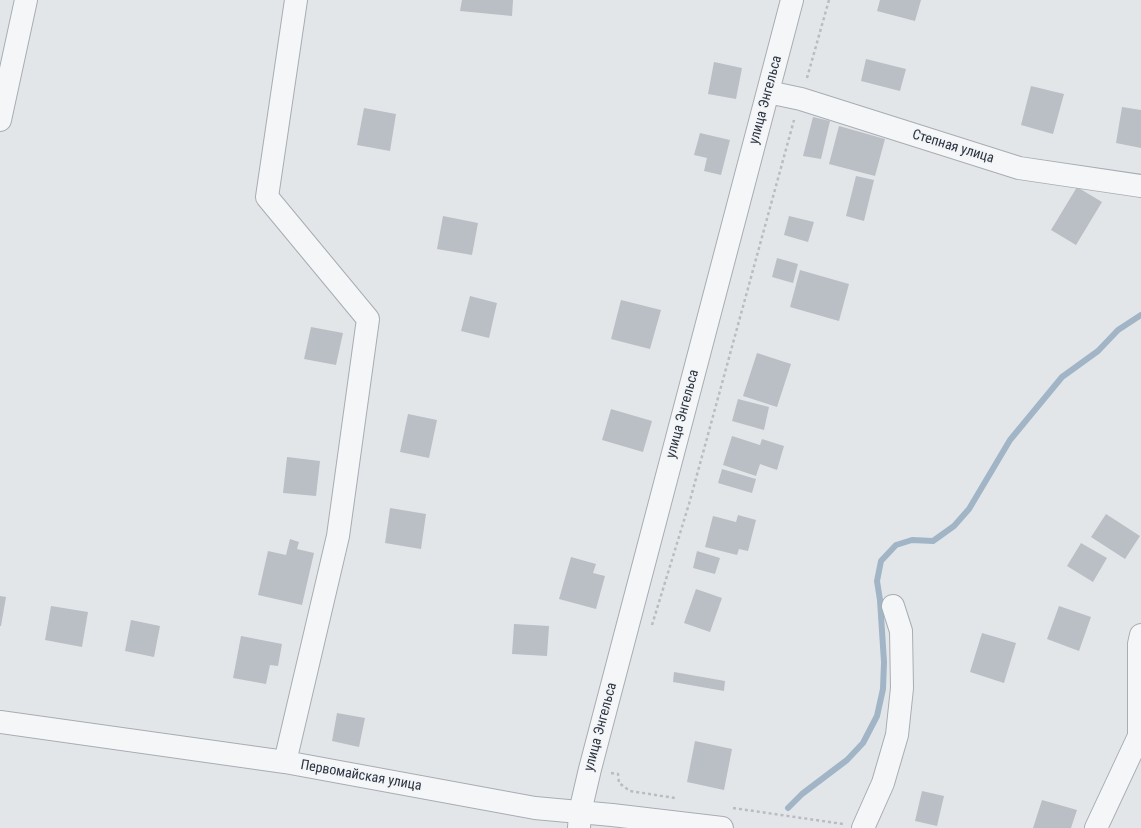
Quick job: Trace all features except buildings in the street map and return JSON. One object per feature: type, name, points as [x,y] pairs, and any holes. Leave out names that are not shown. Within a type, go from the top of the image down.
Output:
[{"type":"street","points":[[0,120],[26,0]]},
{"type":"street","points":[[285,762],[338,536],[368,319],[267,197],[296,0]]},
{"type":"street","name":"улица Энгельса","points":[[579,820],[594,753],[792,0]]},
{"type":"street","name":"Степная улица","points":[[768,92],[801,99],[1019,168],[1141,186]]},
{"type":"street","points":[[863,828],[883,783],[897,735],[902,688],[901,631],[893,606]]},
{"type":"street","points":[[1096,828],[1140,736],[1139,644],[1141,635]]},
{"type":"street","name":"Первомайская улица","points":[[0,722],[285,762],[535,808],[579,820],[722,828]]},
{"type":"path","points":[[651,631],[689,504],[791,131],[829,0]]},
{"type":"path","points":[[608,773],[618,774],[619,783],[630,791],[682,800]]},
{"type":"path","points":[[728,807],[863,828]]},
{"type":"waterway","points":[[788,808],[802,794],[847,760],[863,743],[877,716],[883,689],[884,662],[880,600],[877,581],[881,561],[896,545],[912,540],[933,541],[954,526],[969,509],[1010,440],[1062,377],[1098,351],[1118,330],[1141,315]]}]
